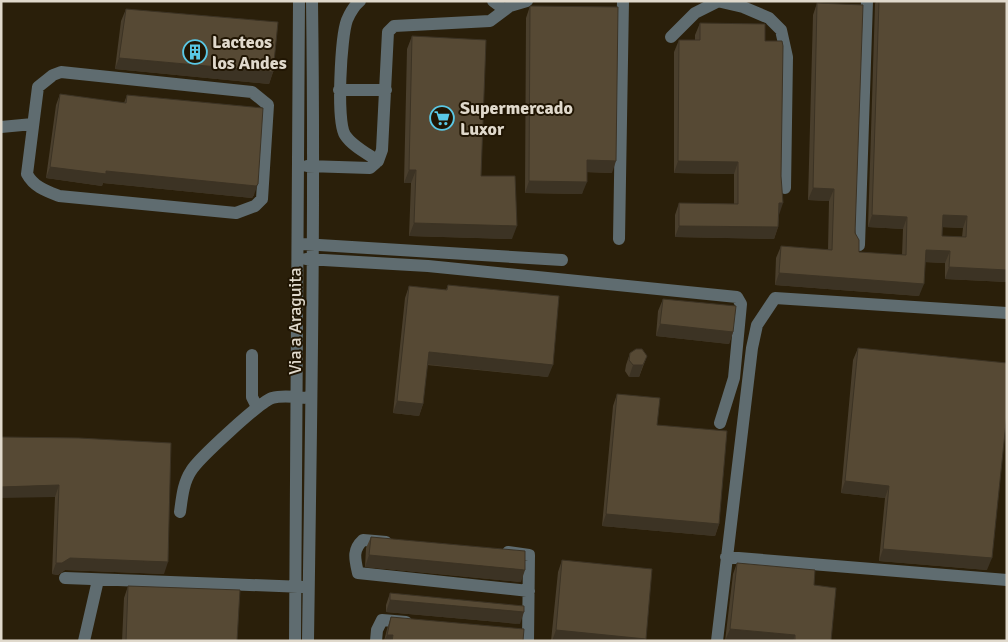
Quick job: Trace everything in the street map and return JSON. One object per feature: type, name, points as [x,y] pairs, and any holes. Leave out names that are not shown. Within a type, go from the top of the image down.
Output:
[{"type":"street","name":"Via a Araguita","points":[[298,1],[298,397],[302,587],[308,641]]},
{"type":"street","name":"Via a Araguita","points":[[295,641],[302,587],[312,399],[314,167],[312,1]]},
{"type":"street","points":[[360,1],[346,22],[340,90],[342,126],[345,134],[378,161]]},
{"type":"street","points":[[493,1],[506,6]]},
{"type":"street","points":[[299,165],[370,168],[378,161],[382,150],[388,32],[394,26],[490,21],[506,6],[527,1]]},
{"type":"street","points":[[619,239],[623,1]]},
{"type":"street","points":[[859,245],[867,1]]},
{"type":"street","points":[[672,37],[695,13],[717,2],[744,7],[769,18],[781,30],[787,57],[785,188]]},
{"type":"street","points":[[61,72],[252,92],[268,106],[262,200],[255,206],[236,213],[59,196],[31,182],[27,174],[32,124],[38,87],[53,75],[61,72]]},
{"type":"street","points":[[340,90],[386,90]]},
{"type":"street","points":[[1,127],[32,124]]},
{"type":"street","points":[[298,244],[562,260]]},
{"type":"street","points":[[298,258],[428,266],[736,297],[741,304],[734,378],[720,423]]},
{"type":"street","points":[[717,641],[752,348],[758,325],[775,298],[1007,314]]},
{"type":"street","points":[[252,354],[252,397],[257,407]]},
{"type":"street","points":[[180,512],[185,483],[192,469],[257,407],[271,399],[298,397],[312,399]]},
{"type":"street","points":[[402,543],[363,540],[356,546],[354,556],[358,573],[529,591]]},
{"type":"street","points":[[492,551],[529,555],[529,591],[525,635]]},
{"type":"street","points":[[726,557],[1007,580]]},
{"type":"street","points":[[65,578],[302,587]]},
{"type":"street","points":[[84,641],[98,580]]},
{"type":"street","points":[[376,641],[377,630],[382,620],[415,622]]},
{"type":"building","points":[[879,1],[1007,1],[1007,270],[949,267],[950,251],[926,250],[924,284],[779,273],[781,246],[832,250],[834,189],[813,188],[817,3],[863,5],[855,233],[859,240],[859,252],[906,255],[907,217],[872,215]],"holes":[[[943,215],[967,216],[966,237],[942,236]]]},
{"type":"building","points":[[530,6],[618,7],[616,161],[587,160],[587,182],[529,181]]},
{"type":"building","name":"Lacteos los Andes","points":[[126,9],[278,22],[273,72],[119,58]]},
{"type":"building","points":[[700,23],[765,24],[765,41],[782,41],[781,176],[783,203],[779,203],[778,227],[679,226],[679,203],[738,204],[738,162],[678,161],[679,40],[700,40]]},
{"type":"building","name":"Supermercado Luxor","points":[[412,36],[486,40],[481,176],[515,176],[517,226],[414,223],[416,170],[409,170]]},
{"type":"building","points":[[60,94],[126,103],[127,95],[263,108],[258,184],[256,186],[106,171],[106,174],[50,167]]},
{"type":"building","points":[[448,285],[559,296],[553,365],[429,352],[423,404],[397,401],[409,286],[447,290]]},
{"type":"building","points":[[663,299],[736,306],[733,332],[660,324]]},
{"type":"building","points":[[858,348],[1007,363],[1007,413],[992,558],[883,549],[889,486],[845,481]]},
{"type":"building","points":[[636,349],[642,349],[647,356],[643,365],[633,365],[629,360],[630,353]]},
{"type":"building","points":[[617,394],[660,398],[657,425],[727,431],[719,524],[606,514]]},
{"type":"building","points":[[1,437],[79,438],[171,443],[168,562],[70,558],[62,563],[56,563],[59,485],[1,487]]},
{"type":"building","points":[[371,537],[525,551],[525,570],[369,555]]},
{"type":"building","points":[[562,560],[652,569],[646,639],[556,630]]},
{"type":"building","points":[[737,563],[815,570],[814,585],[836,588],[831,641],[795,641],[795,635],[730,629]]},
{"type":"building","points":[[128,586],[240,590],[237,641],[126,641]]},
{"type":"building","points":[[390,593],[524,606],[524,612],[390,600]]},
{"type":"building","points":[[391,617],[524,629],[523,641],[392,641],[393,635],[387,635]]},
{"type":"place","name":"Lacteos los Andes","points":[[195,52]]},
{"type":"place","name":"Supermercado Luxor","points":[[442,118]]}]
